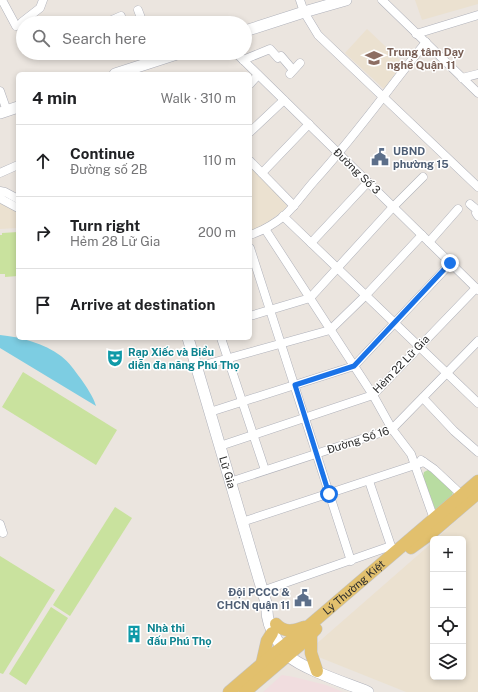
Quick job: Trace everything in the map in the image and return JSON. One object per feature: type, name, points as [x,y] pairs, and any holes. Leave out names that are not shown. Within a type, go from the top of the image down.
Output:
[{"type":"main road","points":[[252,29],[346,0]]},
{"type":"main road","points":[[121,72],[158,60]]},
{"type":"main road","points":[[132,72],[140,66]]},
{"type":"main road","points":[[3,112],[16,108]]},
{"type":"main road","name":"Lữ Gia","points":[[189,340],[267,606],[266,616],[279,640]]},
{"type":"main road","name":"Lý Thường Kiệt","points":[[312,628],[393,549],[435,524],[470,497],[478,481]]},
{"type":"main road","name":"Lý Thường Kiệt","points":[[229,692],[262,663],[279,640],[312,628],[417,542],[435,524]]},
{"type":"main road","points":[[279,640],[284,629],[290,631],[312,628],[311,653],[317,671]]},
{"type":"main road","points":[[262,663],[267,641],[279,640]]},
{"type":"main road","points":[[279,640],[300,664],[368,692]]},
{"type":"main road","name":"Lý Thường Kiệt","points":[[245,692],[279,640]]},
{"type":"street","points":[[2,0],[16,20]]},
{"type":"street","points":[[30,16],[40,8],[43,0]]},
{"type":"street","points":[[300,0],[304,12],[318,35],[478,187]]},
{"type":"street","points":[[382,0],[478,93]]},
{"type":"street","points":[[138,10],[140,16]]},
{"type":"street","points":[[416,34],[478,15]]},
{"type":"street","points":[[252,234],[265,229],[294,206],[339,154],[426,42]]},
{"type":"street","points":[[252,56],[270,49],[278,58],[281,56],[292,72],[300,63]]},
{"type":"street","name":"Đường Số 3","points":[[243,60],[477,289]]},
{"type":"street","points":[[462,78],[478,74]]},
{"type":"street","points":[[252,82],[258,75]]},
{"type":"street","points":[[0,91],[3,112]]},
{"type":"street","points":[[252,130],[284,100]]},
{"type":"street","points":[[262,173],[309,124]]},
{"type":"street","points":[[252,163],[294,206]]},
{"type":"street","points":[[0,172],[16,166]]},
{"type":"street","points":[[252,315],[310,298],[393,207],[423,177]]},
{"type":"street","points":[[311,243],[368,182]]},
{"type":"street","points":[[0,192],[6,192],[16,198]]},
{"type":"street","points":[[0,197],[16,207]]},
{"type":"street","points":[[470,204],[478,211]]},
{"type":"street","points":[[429,242],[458,209]]},
{"type":"street","points":[[283,216],[478,402]]},
{"type":"street","points":[[265,229],[373,395],[392,429],[411,454],[435,524]]},
{"type":"street","points":[[197,367],[330,330],[366,296],[422,235]]},
{"type":"street","points":[[252,254],[306,417],[351,561]]},
{"type":"street","points":[[210,412],[354,366],[450,263]]},
{"type":"street","points":[[252,276],[258,274]]},
{"type":"street","name":"Hẻm 22 Lữ Gia","points":[[220,446],[373,395],[419,346],[477,289]]},
{"type":"street","points":[[223,340],[265,470]]},
{"type":"street","name":"Đường Số 16","points":[[230,482],[392,429],[477,346]]},
{"type":"street","points":[[423,398],[454,431],[478,452]]},
{"type":"street","points":[[411,454],[434,469],[470,497]]},
{"type":"street","points":[[242,522],[424,462]]},
{"type":"street","points":[[262,591],[351,561],[393,549],[369,480]]},
{"type":"street","points":[[0,524],[3,533]]},
{"type":"shaded area","points":[[415,0],[478,0],[478,4],[422,20]]},
{"type":"shaded area","name":"Trung tâm Dạy nghề Quận 11","points":[[367,29],[403,63],[384,89],[345,53]]},
{"type":"shaded area","points":[[252,166],[288,207],[263,226],[252,230]]},
{"type":"shaded area","points":[[0,201],[16,211],[16,228],[0,229]]},
{"type":"shaded area","points":[[478,501],[478,692],[406,692],[316,656],[314,646],[430,545],[430,680],[466,680],[466,536],[439,536]]},
{"type":"shaded area","points":[[282,675],[326,685],[343,692],[263,692]]},
{"type":"green space","points":[[16,232],[16,276],[5,277],[5,274],[0,274],[0,235],[2,235],[2,233]]},
{"type":"green space","points":[[23,372],[117,430],[96,465],[2,407]]},
{"type":"green space","points":[[428,470],[453,491],[452,497],[436,510],[423,476],[424,472]]},
{"type":"green space","points":[[115,507],[132,518],[70,616],[53,605]]},
{"type":"green space","points":[[0,556],[55,590],[3,674],[0,673]]},
{"type":"green space","points":[[51,607],[68,618],[26,685],[9,674]]},
{"type":"water","points":[[0,335],[16,337],[16,340],[32,341],[54,351],[69,364],[81,379],[92,395],[96,406],[0,348]]},
{"type":"place","name":"Trung tâm Dạy nghề Quận 11","points":[[374,58]]},
{"type":"place","name":"UBND phường 15","points":[[380,157]]},
{"type":"place","name":"Rạp Xiếc và Biểu diễn đa năng Phú Thọ","points":[[115,358]]},
{"type":"place","name":"Đội PCCC & CHCN quận 11","points":[[303,598]]},
{"type":"place","name":"Nhà thi đấu Phú Thọ","points":[[134,634]]},
{"type":"route","points":[[329,494],[295,385],[354,366],[450,263]]}]
